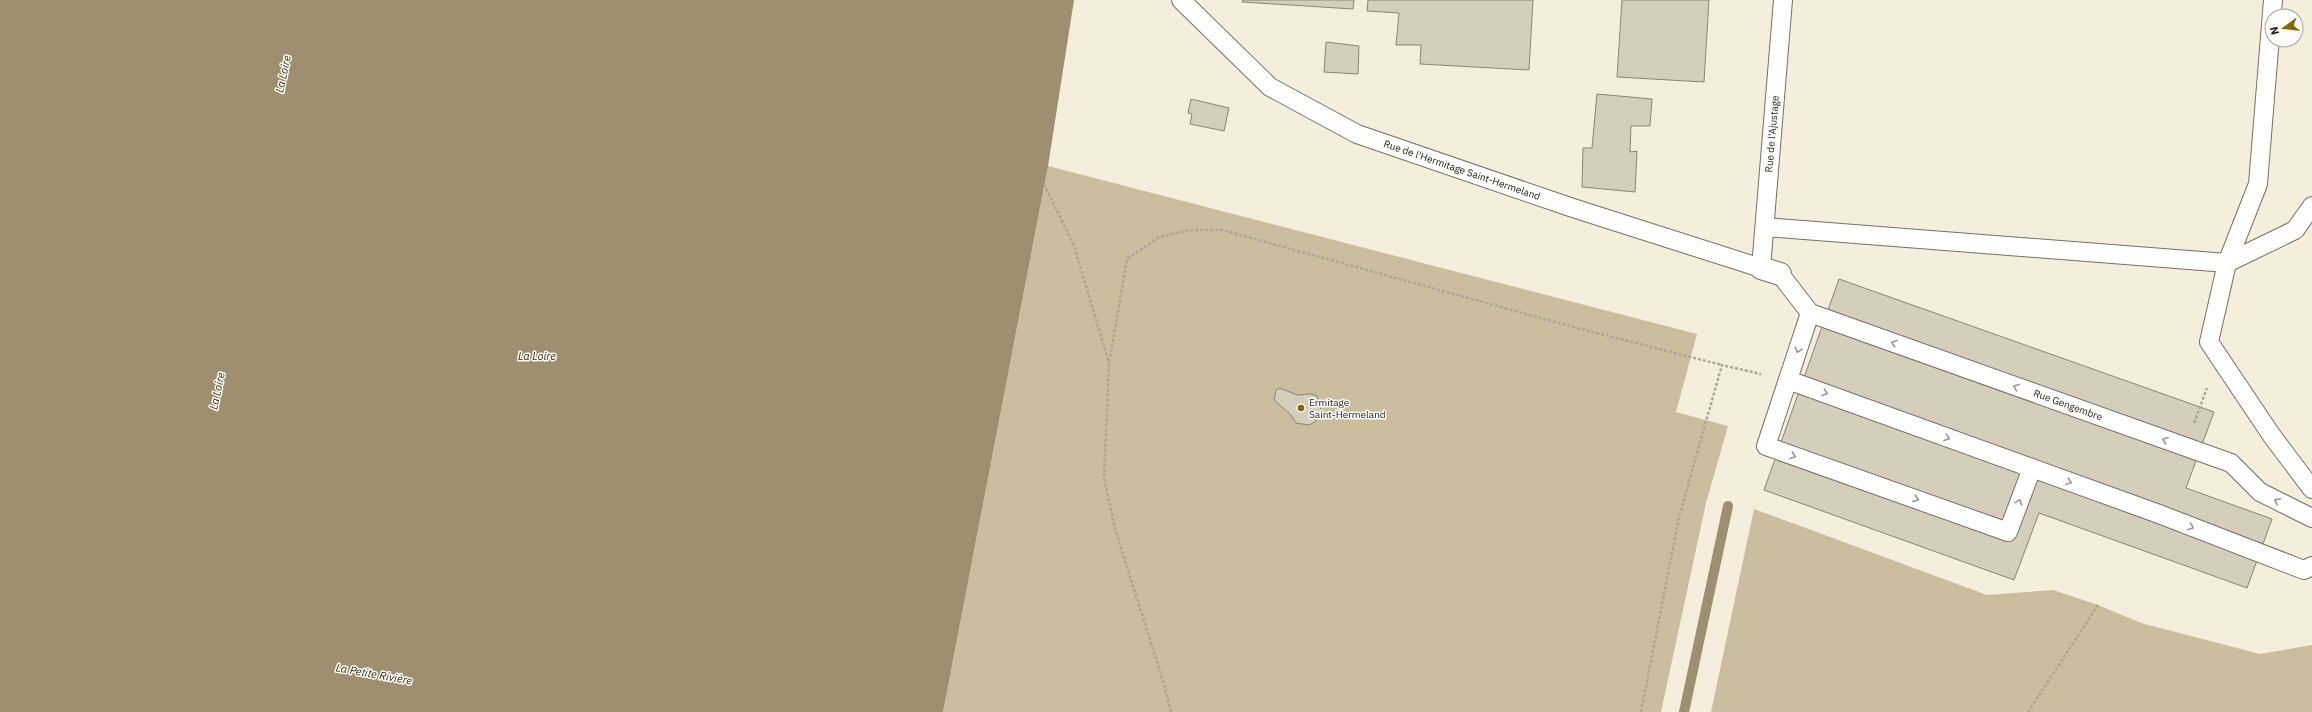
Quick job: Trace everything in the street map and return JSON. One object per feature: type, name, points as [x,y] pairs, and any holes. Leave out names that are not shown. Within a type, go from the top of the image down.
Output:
[{"type":"lane","name":"Rue de l'Hermitage Saint-Hermeland","points":[[1181,0],[1270,87],[1357,134],[1573,208],[1770,271]]},
{"type":"lane","name":"Rue de l'Ajustage","points":[[1770,271],[1765,227],[1783,0]]},
{"type":"lane","points":[[2273,0],[2258,184],[2227,263],[2209,342],[2272,436],[2312,489]]},
{"type":"lane","points":[[1765,227],[2227,263],[2295,230],[2312,206]]},
{"type":"lane","points":[[1770,271],[1810,313],[1766,446],[2008,532],[2032,468]]},
{"type":"lane","name":"Rue Gengembre","points":[[1810,313],[2231,463],[2260,492],[2312,518]]},
{"type":"lane","points":[[1788,380],[2032,468],[2304,570],[2312,566]]},
{"type":"path","points":[[1044,184],[1074,246],[1109,363]]},
{"type":"path","points":[[1170,712],[1163,681],[1115,529],[1104,477],[1109,363],[1126,259],[1159,237],[1190,230],[1222,230],[1577,328],[1722,365],[1788,380]]},
{"type":"path","points":[[1641,712],[1679,517],[1722,365]]},
{"type":"path","points":[[2028,712],[2098,605]]},
{"type":"shaded area","points":[[1048,166],[1697,334],[1676,412],[1728,426],[1706,503],[1661,712],[943,712]]},
{"type":"shaded area","points":[[1754,509],[1987,595],[2053,590],[2098,605],[2141,623],[2260,654],[2312,645],[2312,712],[1711,712]]},
{"type":"water","name":"La Loire","points":[[0,0],[1074,0],[1048,166],[943,712],[0,712]]},
{"type":"building","points":[[1243,0],[1354,0],[1353,9],[1242,2]]},
{"type":"building","points":[[1368,0],[1533,0],[1529,70],[1420,64],[1421,45],[1396,45],[1399,13],[1367,11]]},
{"type":"building","points":[[1622,0],[1709,0],[1704,82],[1617,77]]},
{"type":"building","points":[[1326,42],[1359,46],[1358,74],[1324,72]]},
{"type":"building","points":[[1597,94],[1652,99],[1650,126],[1631,126],[1630,152],[1637,151],[1635,192],[1582,187],[1583,148],[1592,148]]},
{"type":"building","points":[[1191,99],[1229,108],[1224,131],[1190,124],[1192,114],[1188,113]]},
{"type":"building","points":[[1839,279],[2214,412],[2186,488],[2272,519],[2247,588],[2039,513],[2014,580],[1764,490]]},
{"type":"building","name":"Ermitage Saint-Hermeland","points":[[1280,388],[1297,395],[1311,394],[1317,396],[1321,410],[1315,422],[1309,425],[1296,423],[1291,415],[1274,400],[1276,390]]},
{"type":"waterway","points":[[1684,712],[1728,506]]},
{"type":"place","name":"Ermitage Saint-Hermeland","points":[[1301,408]]},
{"type":"water label","name":"La Petite Rivière","points":[[374,674]]}]
